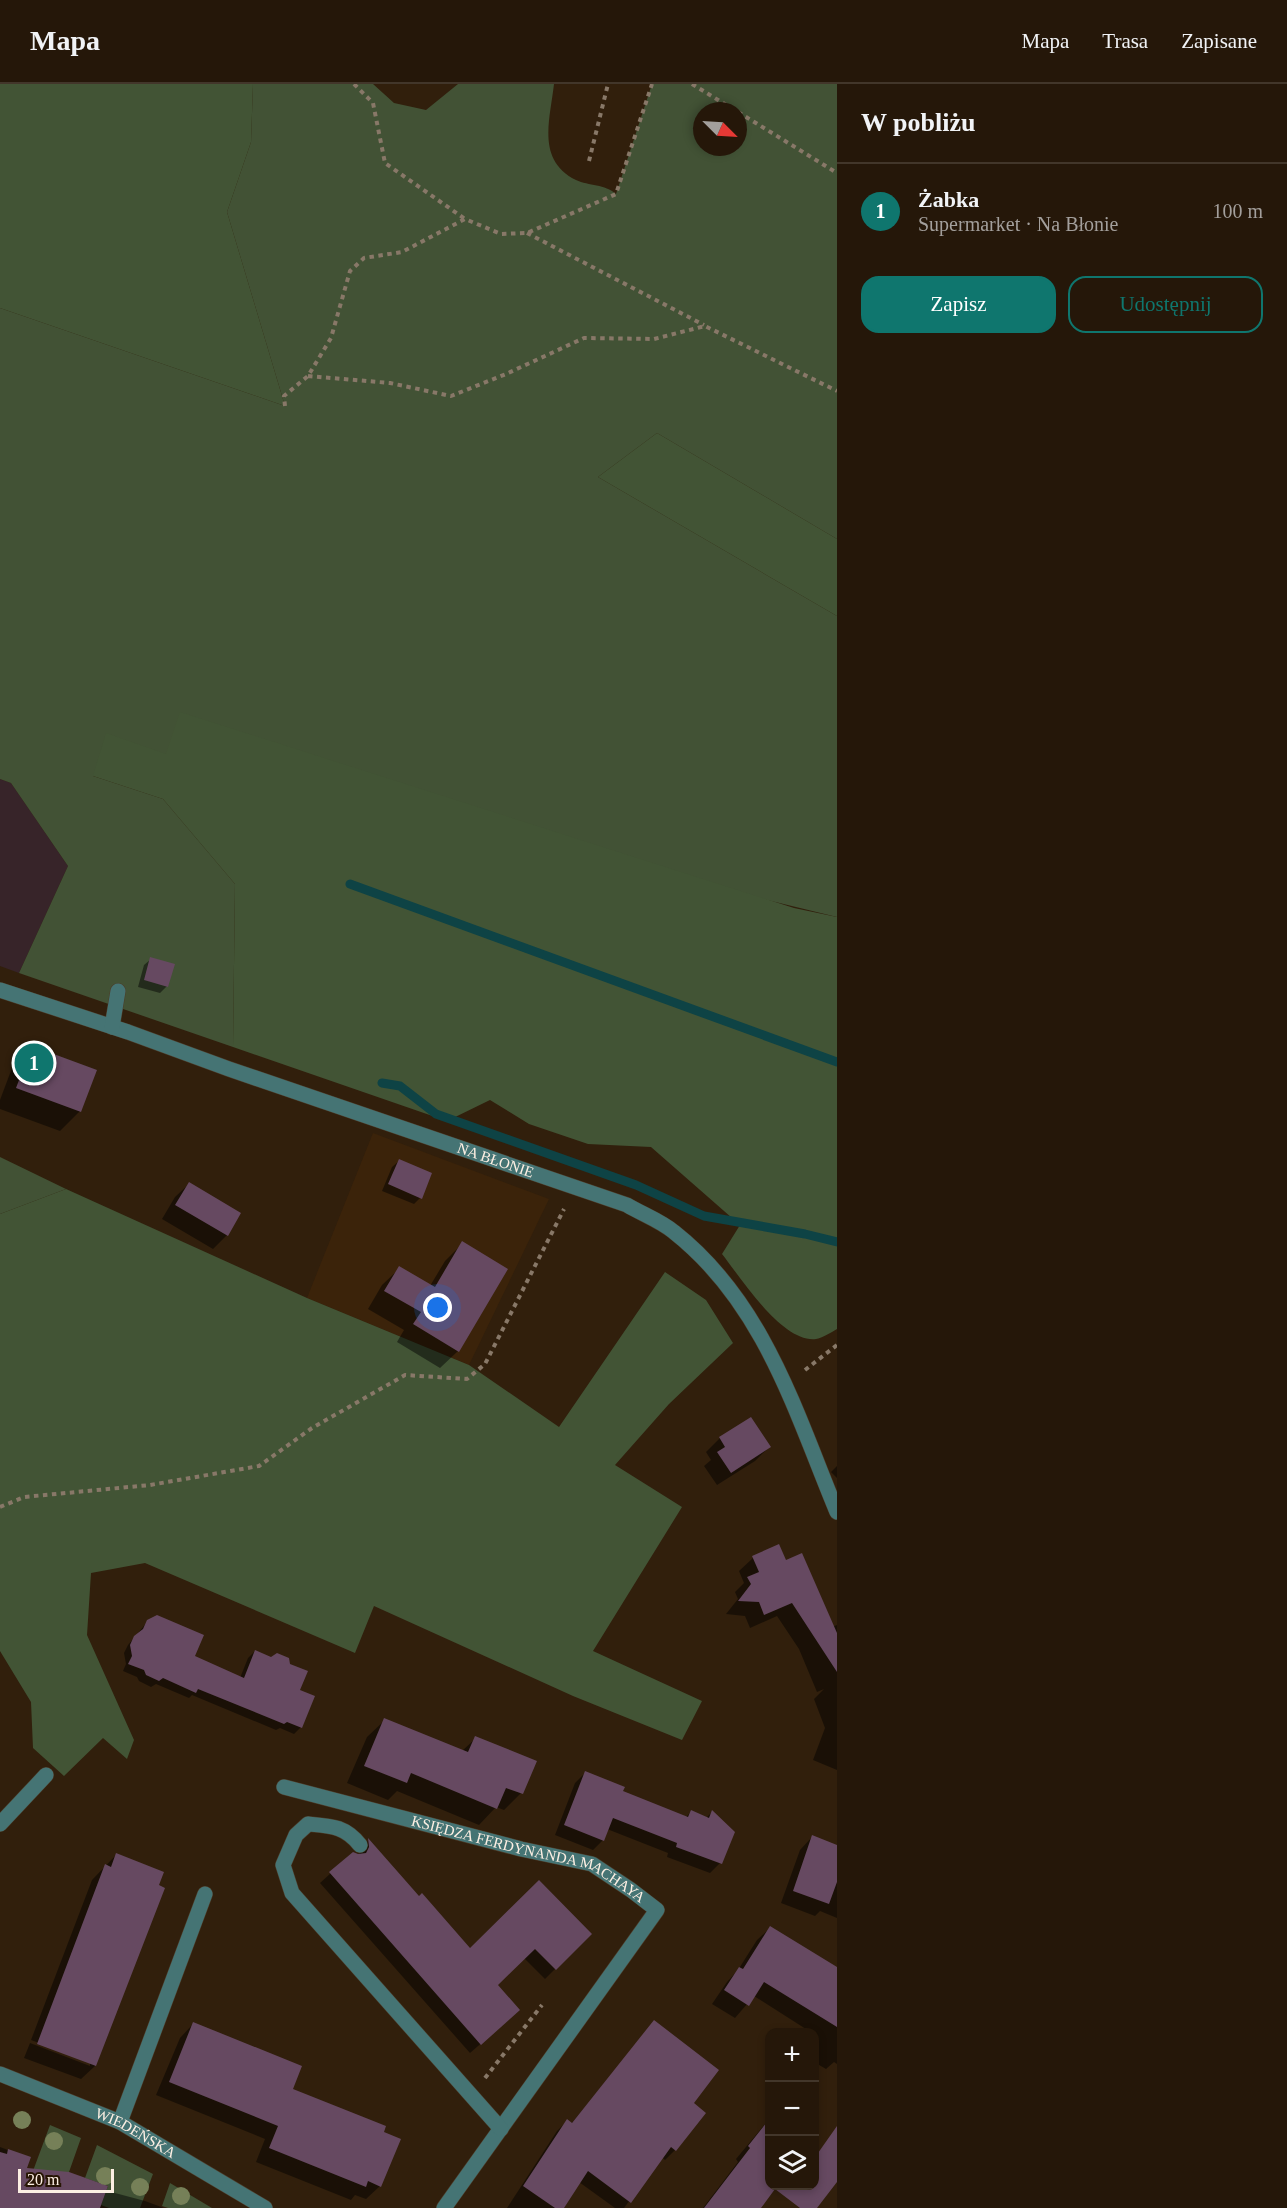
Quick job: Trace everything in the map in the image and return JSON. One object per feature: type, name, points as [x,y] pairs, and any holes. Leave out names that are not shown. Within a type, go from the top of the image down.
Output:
[{"type":"street","name":"NA BŁONIE","points":[[0,990],[627,1205],[672,1230],[711,1264],[743,1305],[768,1348],[837,1512]]},
{"type":"street","points":[[112,1027],[118,991]]},
{"type":"street","points":[[0,1824],[46,1775]]},
{"type":"street","name":"KSIĘDZA FERDYNANDA MACHAYA","points":[[284,1787],[521,1849],[592,1864],[632,1890],[657,1910],[444,2208]]},
{"type":"street","points":[[360,1845],[353,1836],[337,1826],[308,1824],[296,1835],[283,1865],[292,1893],[501,2129]]},
{"type":"street","points":[[120,2122],[205,1894]]},
{"type":"street","name":"WIEDEŃSKA","points":[[0,2074],[120,2122],[265,2208]]},
{"type":"path","points":[[354,84],[373,102],[385,163],[465,219],[501,234],[527,233],[616,194],[652,84]]},
{"type":"path","points":[[589,160],[608,84]]},
{"type":"path","points":[[692,84],[721,102]]},
{"type":"path","points":[[747,118],[837,172]]},
{"type":"path","points":[[285,406],[284,396],[308,376],[331,338],[350,271],[364,258],[402,252],[465,219]]},
{"type":"path","points":[[527,233],[705,326],[837,391]]},
{"type":"path","points":[[308,376],[390,383],[451,396],[506,374],[584,338],[654,339],[705,326]]},
{"type":"path","points":[[0,1507],[24,1497],[150,1485],[259,1466],[312,1428],[405,1375],[467,1379],[485,1364],[575,1187]]},
{"type":"path","points":[[817,1359],[837,1345]]},
{"type":"shaded area","points":[[0,779],[11,783],[68,866],[19,973],[0,966]]},
{"type":"shaded area","points":[[373,1133],[549,1199],[469,1365],[307,1298]]},
{"type":"green space","points":[[0,84],[253,84],[251,142],[227,212],[285,406],[0,308]]},
{"type":"green space","points":[[253,84],[373,84],[394,103],[426,110],[458,84],[554,84],[548,138],[555,162],[563,172],[576,180],[607,188],[616,194],[652,84],[837,84],[837,539],[657,433],[598,477],[837,616],[837,917],[166,754],[93,776],[163,799],[235,884],[233,1047],[19,973],[68,866],[11,783],[0,779],[0,308],[285,406],[227,212],[251,142]]},
{"type":"green space","points":[[657,433],[837,539],[837,616],[598,477]]},
{"type":"green space","points":[[180,712],[794,908],[837,917],[837,1329],[816,1339],[803,1337],[790,1331],[776,1320],[763,1307],[722,1254],[740,1225],[651,1147],[588,1144],[529,1124],[490,1100],[447,1121],[233,1047],[235,884],[163,799],[93,776],[106,733],[166,754]]},
{"type":"green space","points":[[0,1157],[66,1189],[0,1214]]},
{"type":"green space","points":[[66,1189],[307,1298],[469,1365],[559,1427],[665,1272],[706,1300],[733,1343],[669,1404],[615,1465],[682,1507],[593,1651],[702,1701],[682,1740],[573,1696],[374,1606],[355,1653],[145,1563],[91,1573],[87,1635],[134,1740],[127,1759],[103,1738],[64,1776],[33,1748],[31,1702],[0,1651],[0,1214]]},
{"type":"green space","points":[[50,2125],[81,2138],[69,2172],[30,2179]]},
{"type":"green space","points":[[97,2145],[153,2174],[140,2208],[109,2208],[101,2205],[108,2186],[85,2178]]},
{"type":"green space","points":[[170,2183],[212,2208],[162,2206]]},
{"type":"building","points":[[150,957],[175,964],[168,987],[144,980]]},
{"type":"building","points":[[32,1046],[97,1070],[81,1112],[16,1088]]},
{"type":"building","points":[[399,1159],[432,1173],[422,1199],[388,1184]]},
{"type":"building","points":[[189,1182],[241,1213],[228,1236],[175,1205]]},
{"type":"building","points":[[462,1241],[508,1269],[459,1352],[413,1324],[421,1312],[384,1291],[399,1266],[435,1287]]},
{"type":"building","points":[[751,1417],[771,1447],[731,1473],[717,1452],[725,1447],[719,1437]]},
{"type":"building","points":[[779,1544],[786,1560],[802,1553],[837,1633],[837,1672],[792,1603],[764,1615],[759,1602],[738,1601],[751,1584],[747,1577],[759,1572],[752,1556]]},
{"type":"building","points":[[157,1615],[204,1635],[195,1656],[244,1678],[255,1650],[271,1657],[277,1653],[289,1658],[290,1664],[308,1671],[300,1690],[315,1696],[302,1728],[287,1722],[284,1724],[198,1689],[196,1693],[163,1678],[159,1681],[146,1675],[144,1670],[128,1664],[132,1656],[130,1645],[134,1636],[143,1629],[147,1620]]},
{"type":"building","points":[[384,1718],[468,1752],[475,1736],[537,1761],[523,1794],[506,1788],[497,1809],[411,1773],[407,1783],[364,1766]]},
{"type":"building","points":[[585,1771],[625,1787],[623,1791],[688,1817],[691,1810],[709,1818],[712,1810],[735,1832],[722,1864],[676,1847],[677,1843],[613,1818],[604,1841],[564,1825]]},
{"type":"building","points":[[812,1835],[837,1845],[837,1882],[829,1904],[793,1891]]},
{"type":"building","points":[[368,1838],[419,1896],[422,1893],[470,1948],[539,1880],[592,1934],[556,1970],[535,1949],[498,1985],[520,2010],[481,2045],[329,1872],[353,1852],[366,1853],[369,1847]]},
{"type":"building","points":[[116,1853],[164,1872],[159,1885],[165,1888],[96,2066],[37,2044],[105,1864],[111,1867]]},
{"type":"building","points":[[770,1926],[837,1967],[837,2027],[764,1982],[749,2006],[724,1990],[739,1967],[743,1969]]},
{"type":"building","points":[[654,2020],[719,2070],[694,2103],[706,2113],[676,2151],[671,2147],[631,2203],[588,2171],[564,2208],[555,2208],[523,2186],[567,2119],[572,2123]]},
{"type":"building","points":[[193,2022],[302,2066],[293,2089],[386,2126],[384,2132],[401,2139],[381,2187],[368,2181],[366,2187],[269,2148],[278,2126],[169,2082]]},
{"type":"building","points":[[765,2124],[765,2190],[774,2190],[761,2208],[704,2208],[750,2148],[748,2146]]},
{"type":"building","points":[[837,2126],[837,2182],[817,2208],[800,2208],[776,2190],[819,2190],[819,2152]]},
{"type":"building","points":[[8,2149],[31,2157],[27,2168],[69,2172],[108,2186],[100,2208],[0,2208],[0,2152],[7,2154]]},
{"type":"waterway","points":[[350,884],[837,1062]]},
{"type":"waterway","points":[[382,1083],[400,1086],[436,1114],[636,1185],[704,1216],[837,1242]]},
{"type":"place","name":"Żabka","points":[[34,1063]]}]
